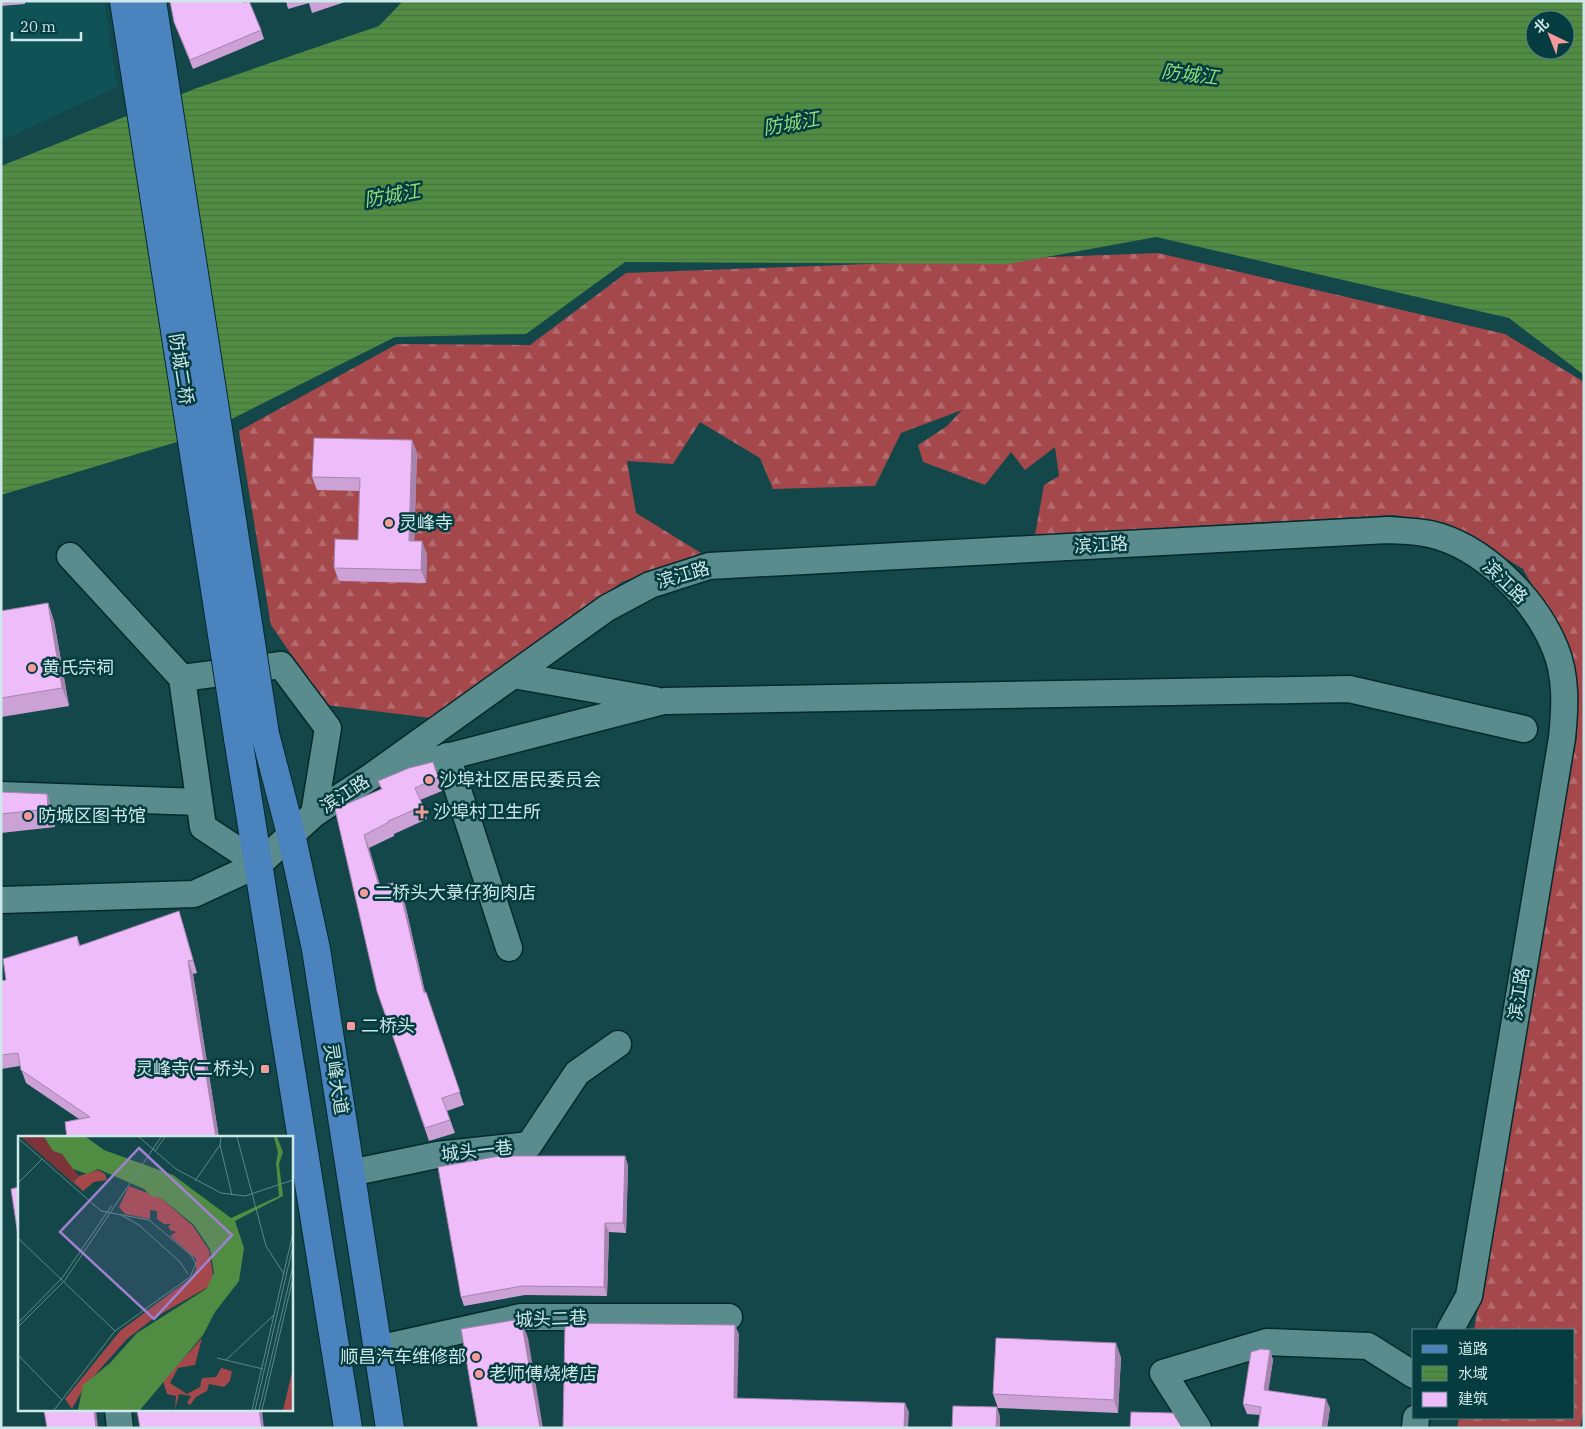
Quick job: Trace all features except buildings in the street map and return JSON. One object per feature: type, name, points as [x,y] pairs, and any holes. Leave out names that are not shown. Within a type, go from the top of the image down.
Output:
[{"type":"main road","name":"防城二桥","points":[[124,1],[259,864]]},
{"type":"main road","name":"防城二桥","points":[[152,1],[265,734]]},
{"type":"main road","name":"灵峰大道","points":[[265,734],[291,834],[316,949],[390,1428]]},
{"type":"main road","points":[[259,864],[298,1140],[348,1428]]},
{"type":"street","name":"滨江路","points":[[1,900],[194,894],[259,864],[314,814],[372,776],[607,608],[650,585],[709,566],[1388,530],[1430,534],[1470,550],[1506,579],[1540,618],[1556,650],[1566,700],[1562,738],[1469,1296],[1451,1329]]},
{"type":"street","points":[[70,556],[182,678],[203,827],[259,864]]},
{"type":"street","points":[[182,678],[281,665],[328,728],[314,814]]},
{"type":"street","points":[[513,675],[664,702],[1349,689],[1524,729]]},
{"type":"street","points":[[372,776],[664,702]]},
{"type":"street","points":[[447,756],[510,948]]},
{"type":"street","points":[[1,795],[198,802]]},
{"type":"street","name":"城头一巷","points":[[350,1173],[437,1155],[529,1145],[577,1073],[618,1044]]},
{"type":"street","name":"城头二巷","points":[[378,1349],[521,1317],[729,1317]]},
{"type":"street","points":[[1198,1428],[1163,1373],[1268,1342],[1368,1346],[1412,1375]]},
{"type":"street","points":[[118,1412],[120,1428]]},
{"type":"shaded area","points":[[1,1],[104,1],[117,87],[1,141]]},
{"type":"green space","points":[[1158,253],[1505,334],[1584,382],[1584,1408],[1580,1428],[1457,1428],[1459,1419],[1575,1419],[1575,1329],[1474,1329],[1577,736],[1574,681],[1553,622],[1523,569],[1460,530],[1395,515],[1035,535],[1044,485],[1059,476],[1055,447],[1025,470],[1011,452],[985,485],[923,462],[918,445],[947,426],[962,410],[901,433],[875,486],[773,489],[760,458],[700,422],[673,464],[627,461],[636,513],[701,553],[622,582],[431,718],[326,705],[271,625],[239,431],[397,344],[530,345],[626,273]]},
{"type":"water","name":"防城江","points":[[403,1],[1584,1],[1584,375],[1509,318],[1156,237],[1008,264],[625,262],[526,334],[395,337],[200,435],[1,495],[1,166],[197,88],[379,26]]},
{"type":"place","name":"灵峰寺","points":[[389,523]]},
{"type":"place","name":"黄氏宗祠","points":[[32,668]]},
{"type":"place","name":"沙埠社区居民委员会","points":[[429,780]]},
{"type":"place","name":"沙埠村卫生所","points":[[422,812]]},
{"type":"place","name":"防城区图书馆","points":[[28,816]]},
{"type":"place","name":"二桥头大菉仔狗肉店","points":[[364,893]]},
{"type":"place","name":"二桥头","points":[[351,1026]]},
{"type":"place","name":"灵峰寺(二桥头)","points":[[265,1069]]},
{"type":"place","name":"顺昌汽车维修部","points":[[476,1357]]},
{"type":"place","name":"老师傅烧烤店","points":[[479,1374]]}]
